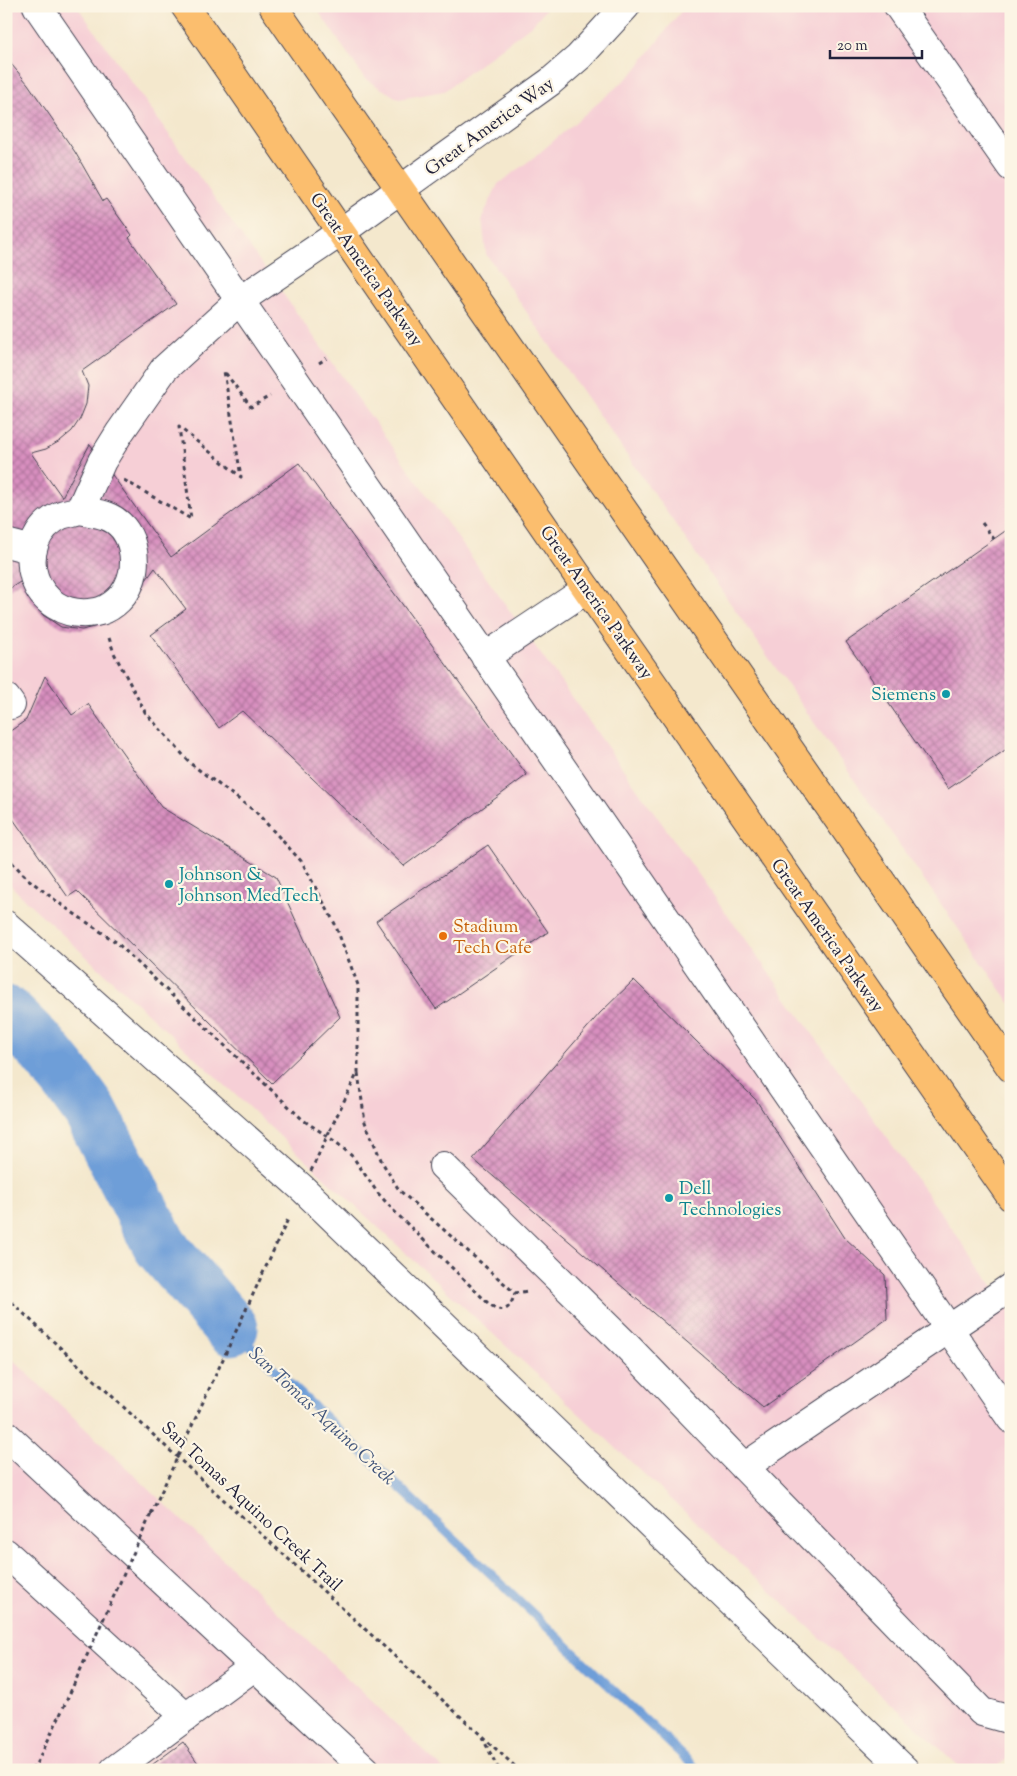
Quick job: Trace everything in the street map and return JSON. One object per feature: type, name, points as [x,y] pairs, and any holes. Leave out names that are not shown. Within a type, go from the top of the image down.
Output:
[{"type":"main road","name":"Great America Parkway","points":[[185,6],[587,589],[1011,1197]]},
{"type":"main road","points":[[273,6],[1011,1068]]},
{"type":"street","points":[[37,6],[1011,1419]]},
{"type":"street","name":"Great America Way","points":[[80,510],[102,461],[164,370],[239,301],[342,232],[550,82],[579,56],[626,6]]},
{"type":"street","points":[[898,6],[1011,167]]},
{"type":"street","points":[[80,510],[107,516],[121,527],[131,542],[135,559],[133,577],[125,593],[116,602],[101,611],[84,614],[66,611],[48,601],[37,587],[32,568],[33,550],[40,533],[53,520],[62,515],[80,510]]},
{"type":"street","points":[[6,543],[33,550]]},
{"type":"street","points":[[485,657],[587,589]]},
{"type":"street","points":[[6,925],[302,1189],[905,1770]]},
{"type":"street","points":[[443,1166],[562,1282],[982,1712],[1011,1720]]},
{"type":"street","points":[[744,1467],[1011,1287]]},
{"type":"street","points":[[6,1435],[366,1770]]},
{"type":"street","points":[[6,1553],[186,1717]]},
{"type":"street","points":[[114,1770],[255,1666]]},
{"type":"path","points":[[123,479],[192,519],[179,427],[240,478],[224,371],[251,407],[274,393]]},
{"type":"path","points":[[982,523],[994,539]]},
{"type":"path","points":[[107,632],[114,653],[145,712],[191,764],[256,812],[302,862],[335,924],[358,985],[358,1072],[366,1122],[382,1162],[399,1190],[515,1293]]},
{"type":"path","points":[[6,856],[28,879],[63,906],[116,942],[303,1120],[336,1142],[353,1157],[377,1192],[394,1211],[489,1304],[496,1309],[508,1309],[511,1306],[515,1293]]},
{"type":"path","points":[[311,1171],[358,1072]]},
{"type":"path","points":[[32,1770],[60,1715],[181,1448],[291,1213]]},
{"type":"path","points":[[515,1293],[562,1282]]},
{"type":"path","name":"San Tomas Aquino Creek Trail","points":[[6,1297],[177,1457],[519,1770]]},
{"type":"path","name":"San Tomas Aquino Creek Trail","points":[[480,1734],[501,1770]]},
{"type":"shaded area","points":[[6,6],[77,6],[1011,1311],[1011,1757],[993,1770],[963,1770],[21,896],[6,880]]},
{"type":"shaded area","points":[[315,6],[548,6],[533,24],[444,91],[399,99],[365,79]]},
{"type":"shaded area","points":[[685,6],[1011,6],[1011,1004],[486,254],[482,218],[498,184],[537,155],[633,73]]},
{"type":"shaded area","points":[[6,1353],[444,1770],[6,1770]]},
{"type":"building","points":[[6,58],[28,84],[75,152],[103,201],[106,199],[132,235],[129,238],[176,304],[82,371],[88,386],[86,404],[80,419],[72,431],[60,441],[46,449],[31,453],[62,497],[90,444],[171,557],[299,463],[527,775],[404,866],[242,711],[219,728],[151,635],[186,609],[155,568],[125,608],[105,624],[82,630],[61,627],[43,615],[30,600],[20,582],[6,591]]},
{"type":"building","name":"Siemens","points":[[1011,527],[1011,746],[948,789],[846,642]]},
{"type":"building","name":"Johnson & Johnson MedTech","points":[[45,676],[72,715],[88,704],[161,807],[276,877],[340,1017],[272,1083],[77,891],[68,897],[6,809],[6,734],[26,720]]},
{"type":"building","points":[[488,845],[548,932],[436,1009],[376,921]]},
{"type":"building","name":"Dell Technologies","points":[[634,980],[756,1100],[845,1238],[885,1275],[887,1319],[763,1407],[473,1159],[600,1013]]},
{"type":"building","points":[[183,1742],[203,1770],[145,1770]]},
{"type":"waterway","name":"San Tomas Aquino Creek","points":[[6,1013],[42,1048],[90,1111],[161,1247],[231,1328]]},
{"type":"waterway","name":"San Tomas Aquino Creek","points":[[231,1328],[698,1770]]},
{"type":"place","name":"Siemens","points":[[946,694]]},
{"type":"place","name":"Johnson & Johnson MedTech","points":[[169,884]]},
{"type":"place","name":"Stadium Tech Cafe","points":[[443,936]]},
{"type":"place","name":"Dell Technologies","points":[[669,1198]]}]
